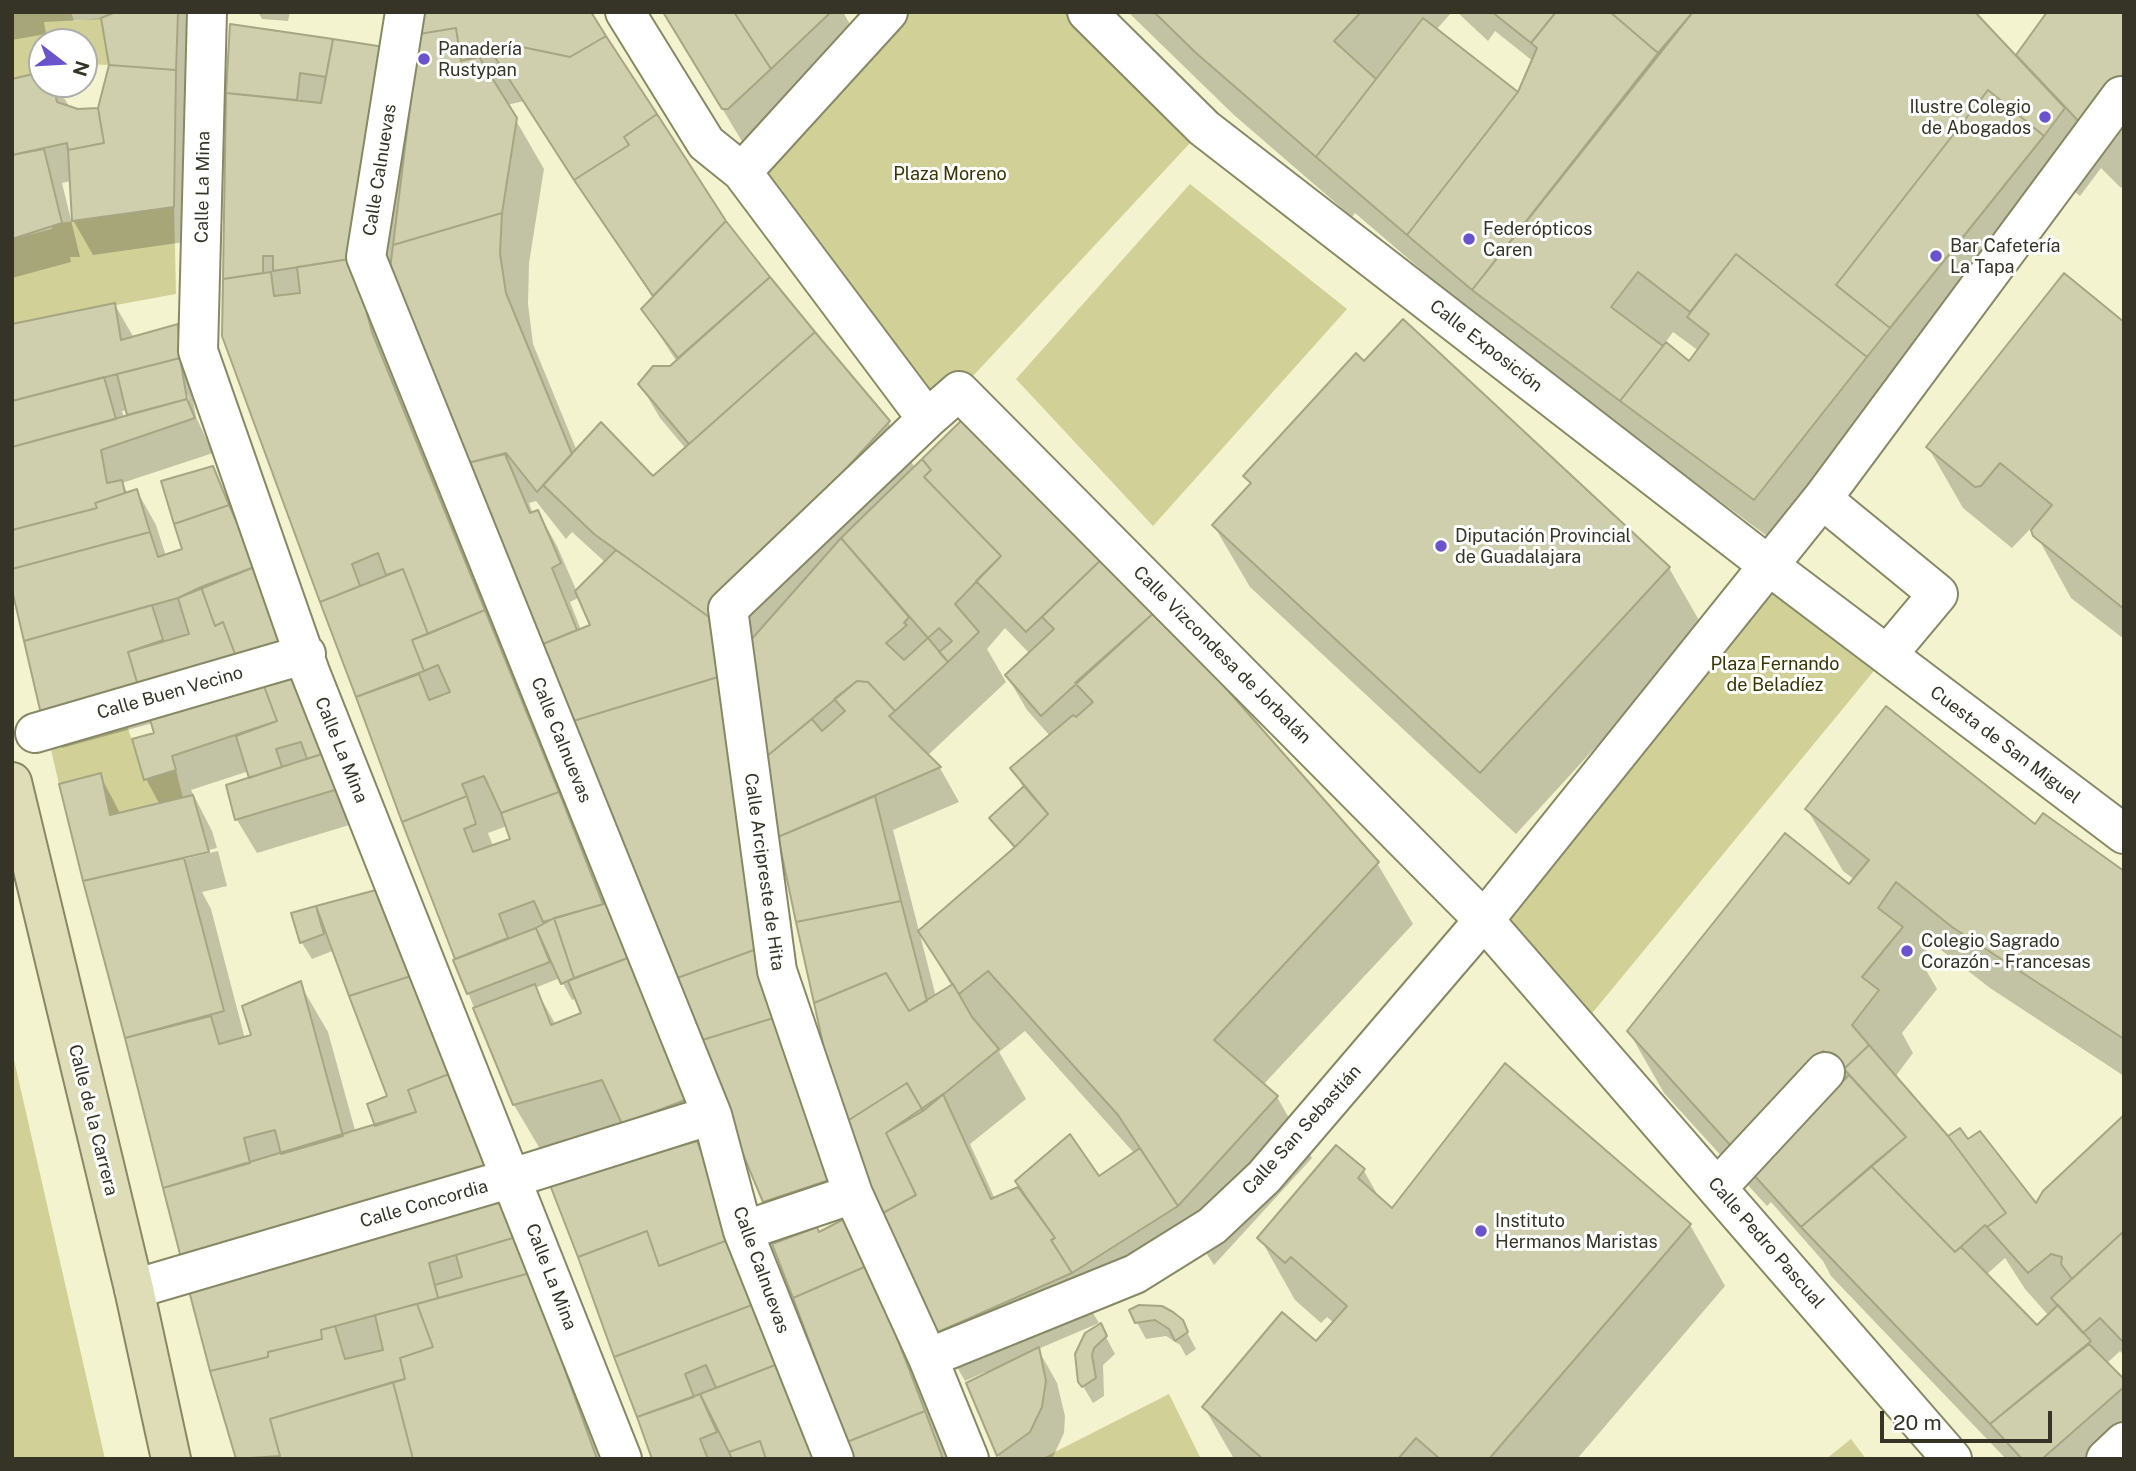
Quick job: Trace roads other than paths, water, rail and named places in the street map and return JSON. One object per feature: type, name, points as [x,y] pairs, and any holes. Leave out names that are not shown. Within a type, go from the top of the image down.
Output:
[{"type":"street","name":"Calle La Mina","points":[[207,12],[198,351],[316,685],[622,1459]]},
{"type":"street","name":"Calle Calnuevas","points":[[405,12],[366,257],[712,1115],[743,1231],[834,1459]]},
{"type":"street","points":[[625,12],[706,143],[742,172],[927,419]]},
{"type":"street","points":[[742,172],[888,12]]},
{"type":"street","name":"Calle Exposición","points":[[1087,12],[1204,128],[1768,565]]},
{"type":"street","points":[[1484,920],[1822,499],[2123,95]]},
{"type":"street","name":"Calle Vizcondesa de Jorbalán","points":[[927,419],[959,391],[1484,920]]},
{"type":"street","name":"Calle Arcipreste de Hita","points":[[927,419],[727,609],[777,971],[853,1194],[928,1358],[969,1459]]},
{"type":"street","points":[[1768,565],[1887,655],[1938,594],[1822,499]]},
{"type":"street","name":"Calle Buen Vecino","points":[[35,733],[306,654]]},
{"type":"street","name":"Cuesta de San Miguel","points":[[1887,655],[2124,834]]},
{"type":"street","name":"Calle de la Carrera","points":[[12,782],[134,1289],[171,1459]]},
{"type":"street","name":"Calle Pedro Pascual","points":[[1484,920],[1952,1459]]},
{"type":"street","name":"Calle San Sebastián","points":[[928,1358],[1135,1274],[1212,1226],[1264,1177],[1484,920]]},
{"type":"street","points":[[1717,1187],[1825,1072]]},
{"type":"street","name":"Calle Concordia","points":[[134,1289],[513,1178],[712,1115]]},
{"type":"street","points":[[743,1231],[853,1194]]},
{"type":"street","points":[[2106,1459],[2124,1441]]},
{"type":"place","name":"Panadería Rustypan","points":[[424,59]]},
{"type":"place","name":"Ilustre Colegio de Abogados","points":[[2045,117]]},
{"type":"place","name":"Federópticos Caren","points":[[1469,239]]},
{"type":"place","name":"Bar Cafetería La Tapa","points":[[1936,256]]},
{"type":"place","name":"Diputación Provincial de Guadalajara","points":[[1441,546]]},
{"type":"place","name":"Colegio Sagrado Corazón - Francesas","points":[[1907,951]]},
{"type":"place","name":"Instituto Hermanos Maristas","points":[[1481,1231]]},
{"type":"park label","name":"Plaza Moreno","points":[[950,174]]},
{"type":"park label","name":"Plaza Fernando de Beladíez","points":[[1775,674]]}]
